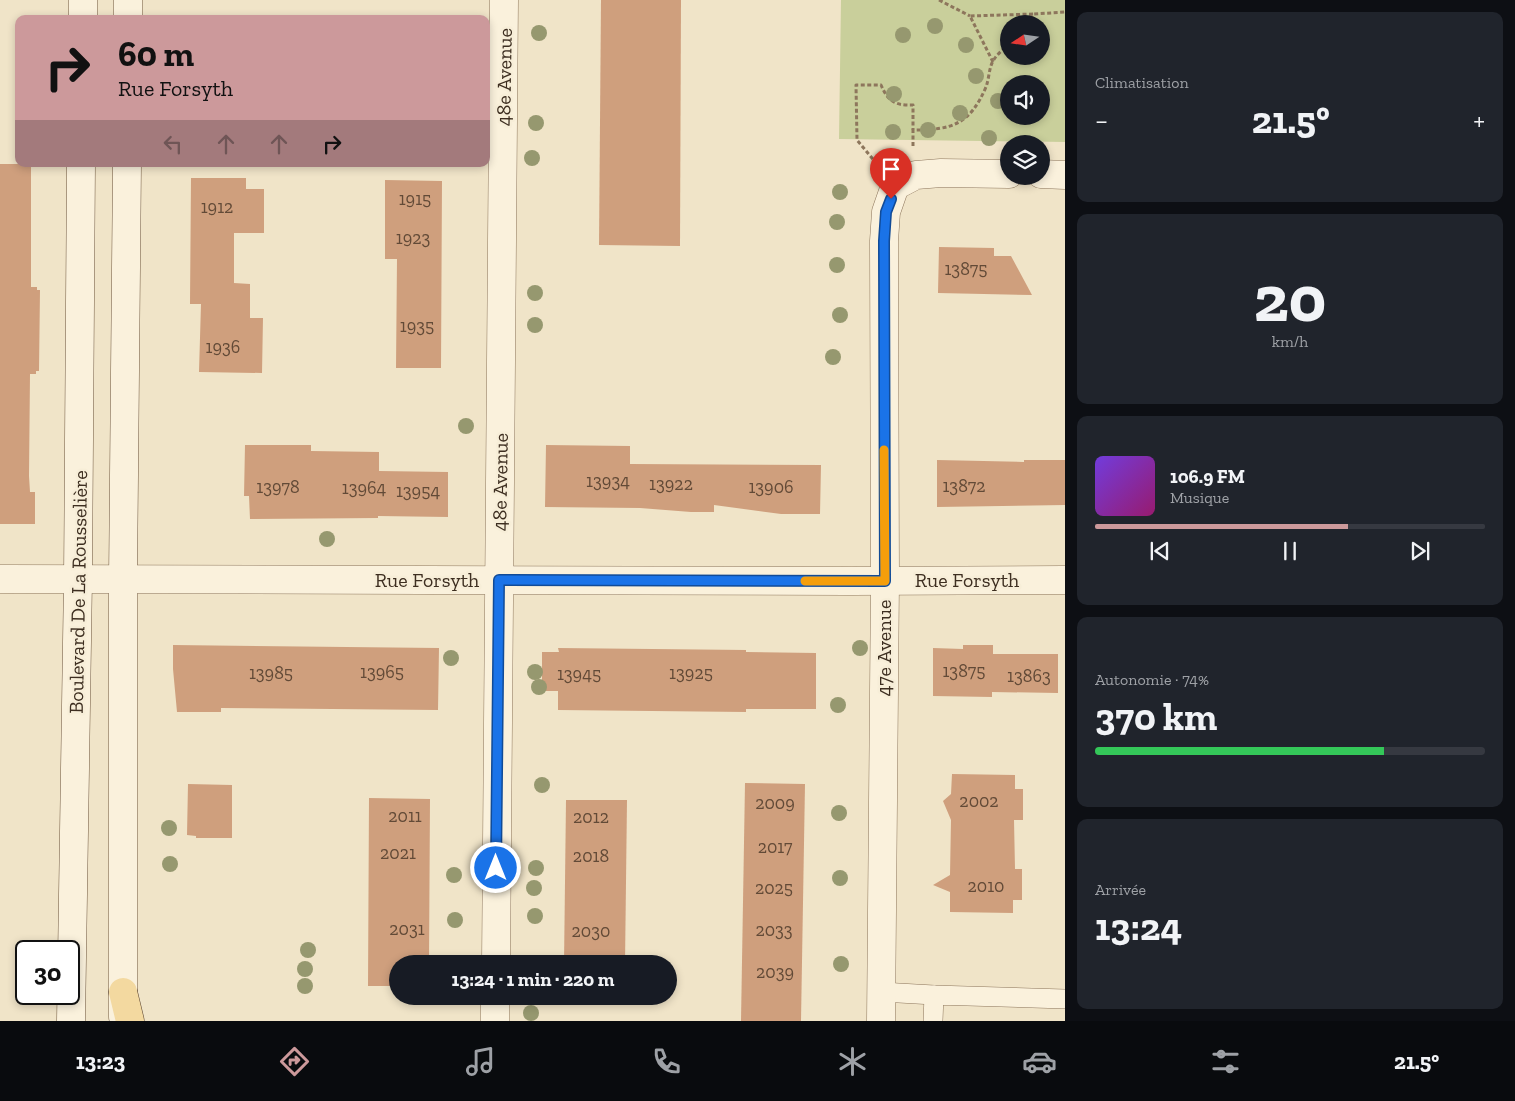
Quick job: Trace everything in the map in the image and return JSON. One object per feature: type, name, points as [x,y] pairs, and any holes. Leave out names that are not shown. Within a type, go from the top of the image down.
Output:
[{"type":"main road","points":[[123,992],[130,1021]]},
{"type":"street","points":[[83,0],[83,15]]},
{"type":"street","points":[[128,0],[128,15]]},
{"type":"street","name":"48e Avenue","points":[[496,955],[504,0]]},
{"type":"street","name":"Boulevard De La Rousselière","points":[[71,1021],[82,167]]},
{"type":"street","points":[[123,1021],[123,579],[126,167]]},
{"type":"street","points":[[904,182],[916,175],[941,173],[1000,174]]},
{"type":"street","points":[[1050,174],[1065,174]]},
{"type":"street","name":"47e Avenue","points":[[881,1021],[885,581],[884,241],[886,212],[904,182]]},
{"type":"street","name":"Rue Forsyth","points":[[0,578],[1065,580]]},
{"type":"street","points":[[495,1021],[496,1005]]},
{"type":"lane","points":[[881,992],[1065,999]]},
{"type":"lane","points":[[933,1021],[934,995]]},
{"type":"path","points":[[939,0],[970,16],[1065,12]]},
{"type":"path","points":[[970,16],[993,62]]},
{"type":"path","points":[[913,130],[934,130],[962,122],[976,107],[987,85],[993,62],[1000,54]]},
{"type":"path","points":[[856,85],[881,85],[884,92],[893,102],[902,106],[913,105],[913,130],[904,182],[857,140],[856,85]]},
{"type":"green space","points":[[841,0],[1065,0],[1065,142],[1050,142],[1050,135],[1000,135],[1000,141],[839,139]]},
{"type":"building","points":[[601,0],[681,0],[680,246],[599,245]]},
{"type":"building","points":[[0,164],[15,164],[15,167],[31,167],[31,287],[37,287],[37,290],[40,290],[39,371],[36,371],[36,374],[30,374],[29,476],[30,492],[35,492],[35,524],[0,524]]},
{"type":"building","points":[[191,178],[246,178],[246,189],[264,189],[264,233],[234,233],[234,283],[250,284],[250,318],[263,318],[262,373],[199,372],[201,304],[190,304]]},
{"type":"building","points":[[385,180],[442,181],[441,368],[396,368],[397,259],[385,259]]},
{"type":"building","points":[[939,247],[994,248],[994,256],[1011,256],[1032,295],[938,293]]},
{"type":"building","points":[[245,445],[311,445],[311,451],[379,452],[379,471],[448,472],[448,517],[378,516],[378,518],[250,519],[249,496],[244,496]]},
{"type":"building","points":[[546,445],[630,446],[630,464],[821,465],[820,514],[781,514],[714,505],[714,512],[640,508],[545,507]]},
{"type":"building","points":[[937,460],[1024,462],[1024,460],[1065,460],[1065,505],[937,507]]},
{"type":"building","points":[[173,645],[439,648],[438,710],[221,708],[221,712],[177,712]]},
{"type":"building","points":[[963,645],[993,645],[993,654],[1058,654],[1058,693],[992,692],[992,697],[933,696],[933,648],[963,649]]},
{"type":"building","points":[[558,648],[746,650],[746,652],[816,653],[816,709],[746,709],[746,712],[558,710],[558,691],[542,691],[542,652],[559,652]]},
{"type":"building","points":[[952,774],[1015,775],[1015,789],[1023,789],[1023,820],[1014,820],[1015,869],[1022,869],[1022,900],[1013,900],[1013,913],[950,912],[950,892],[933,885],[950,875],[951,820],[943,801],[951,794]]},
{"type":"building","points":[[745,783],[805,784],[801,1021],[741,1021]]},
{"type":"building","points":[[188,784],[232,785],[232,838],[196,838],[196,836],[187,835]]},
{"type":"building","points":[[369,798],[430,799],[429,955],[389,955],[389,986],[368,986]]},
{"type":"building","points":[[566,800],[627,800],[625,955],[564,955]]},
{"type":"slow traffic","points":[[805,581],[885,581],[884,450]]},
{"type":"route","points":[[496,868],[499,580],[885,581],[884,241],[886,212],[891,199]]}]
